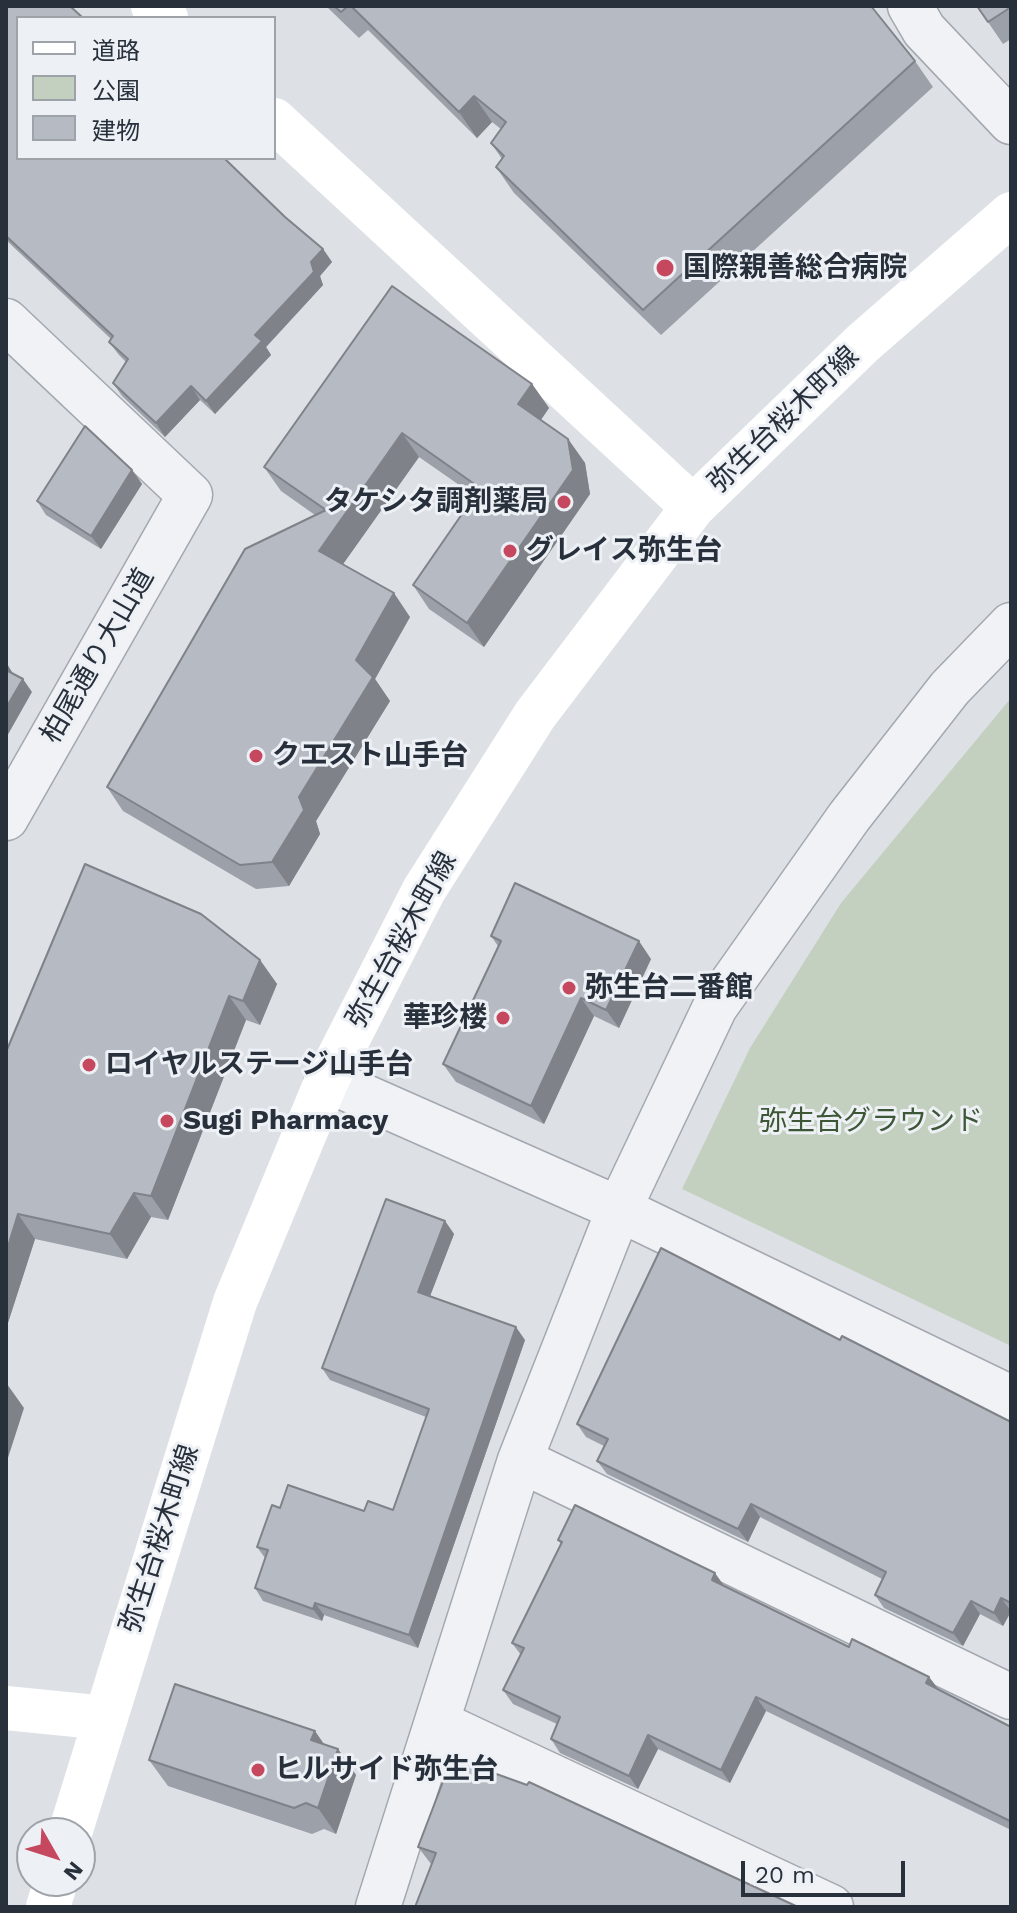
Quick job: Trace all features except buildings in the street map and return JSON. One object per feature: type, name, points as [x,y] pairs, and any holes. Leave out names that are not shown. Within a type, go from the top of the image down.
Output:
[{"type":"main road","points":[[276,122],[693,507]]},
{"type":"main road","name":"弥生台桜木町線","points":[[75,1817],[235,1302],[327,1080],[424,890],[527,729],[693,507],[863,343],[1011,214]]},
{"type":"main road","points":[[6,1708],[106,1718]]},
{"type":"street","points":[[910,6],[924,30],[1011,122]]},
{"type":"street","name":"柏尾通り大山道","points":[[6,321],[190,495],[6,818]]},
{"type":"street","points":[[378,1907],[520,1460],[619,1209],[715,1007],[849,817],[950,688],[1011,625]]},
{"type":"street","points":[[327,1080],[619,1209],[1011,1398]]},
{"type":"street","points":[[520,1460],[1011,1697]]},
{"type":"street","points":[[438,1723],[831,1907]]},
{"type":"green space","name":"弥生台グラウンド","points":[[1011,698],[1011,1346],[682,1189],[750,1048],[841,903]]},
{"type":"place","name":"国際親善総合病院","points":[[665,268]]},
{"type":"place","name":"タケシタ調剤薬局","points":[[564,502]]},
{"type":"place","name":"グレイス弥生台","points":[[510,551]]},
{"type":"place","name":"クエスト山手台","points":[[256,756]]},
{"type":"place","name":"弥生台二番館","points":[[569,988]]},
{"type":"place","name":"華珍楼","points":[[503,1018]]},
{"type":"place","name":"ロイヤルステージ山手台","points":[[89,1065]]},
{"type":"place","name":"Sugi Pharmacy","points":[[167,1121]]},
{"type":"place","name":"ヒルサイド弥生台","points":[[258,1770]]}]
